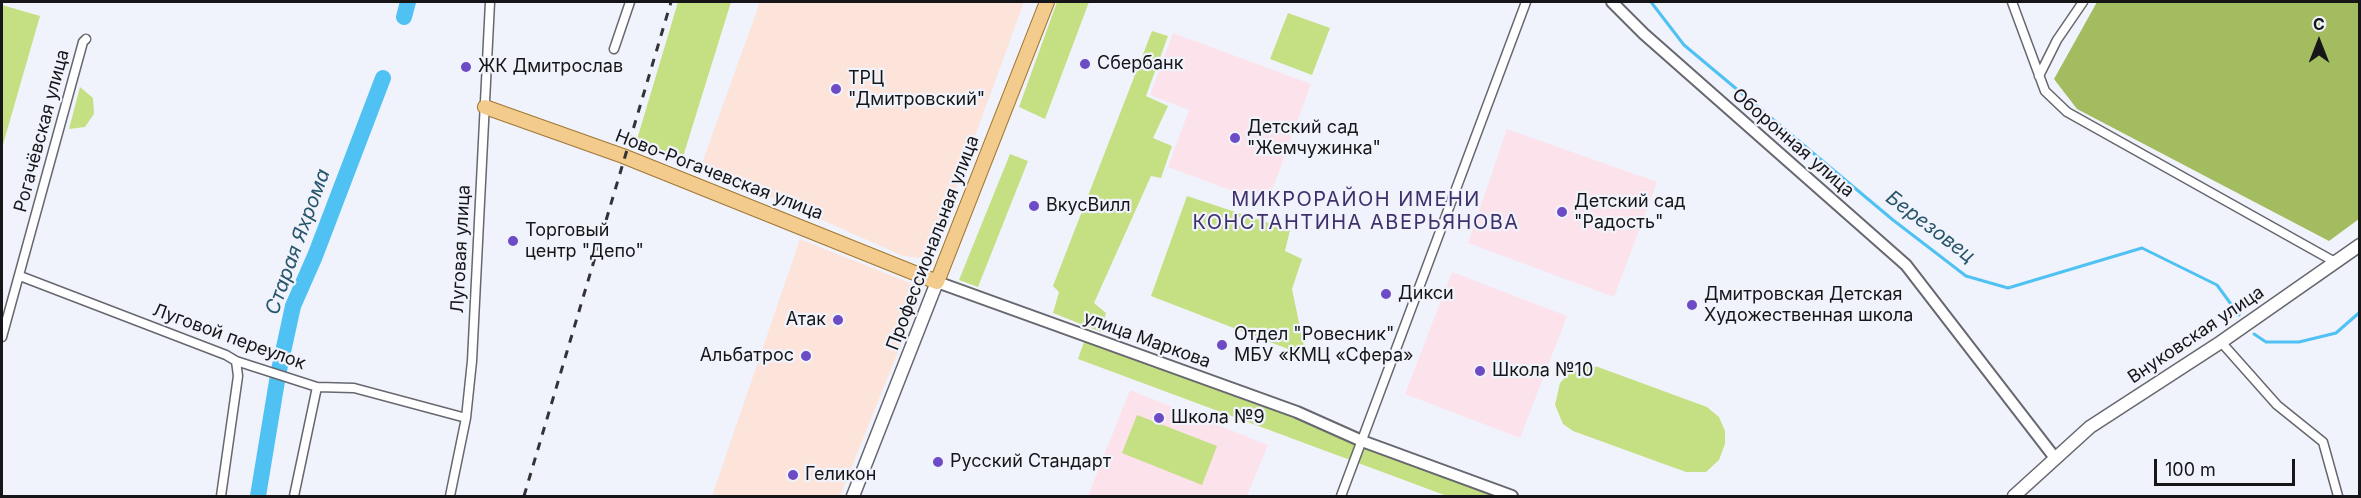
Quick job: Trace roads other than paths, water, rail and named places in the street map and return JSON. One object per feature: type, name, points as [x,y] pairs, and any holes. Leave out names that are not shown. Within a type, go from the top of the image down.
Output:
[{"type":"main road","name":"Профессиональная улица","points":[[852,496],[1047,2]]},
{"type":"main road","name":"Ново-Рогачевская улица","points":[[485,107],[623,156],[937,282]]},
{"type":"main road","name":"Внуковская улица","points":[[2014,496],[2090,427],[2221,342],[2360,245]]},
{"type":"street","name":"Луговая улица","points":[[450,496],[466,418],[472,361],[490,2]]},
{"type":"street","points":[[614,49],[630,2]]},
{"type":"street","points":[[1341,496],[1526,2]]},
{"type":"street","name":"Оборонная улица","points":[[1612,2],[1644,34],[1906,265],[2055,458]]},
{"type":"street","points":[[2012,2],[2045,91],[2067,112],[2335,262]]},
{"type":"street","points":[[2039,76],[2057,40],[2083,2]]},
{"type":"street","name":"Рогачёвская улица","points":[[2,337],[83,42],[86,39]]},
{"type":"street","name":"Луговой переулок","points":[[20,276],[226,355],[236,361],[317,387],[354,388],[466,418]]},
{"type":"street","name":"улица Маркова","points":[[937,282],[1297,412],[1362,441],[1512,496]]},
{"type":"street","points":[[2221,342],[2277,405],[2322,442],[2338,496]]},
{"type":"street","points":[[221,496],[238,376],[236,361]]},
{"type":"street","points":[[294,496],[317,387]]},
{"type":"waterway","name":"Старая Яхрома","points":[[404,17],[408,2]]},
{"type":"waterway","name":"Березовец","points":[[1651,2],[1684,45],[1893,220],[1966,276],[2008,288],[2142,248],[2217,285],[2239,315]]},
{"type":"waterway","name":"Старая Яхрома","points":[[258,496],[278,375],[293,306],[315,256],[383,78]]},
{"type":"waterway","name":"Березовец","points":[[2254,334],[2266,342],[2299,342],[2336,333],[2360,312]]},
{"type":"railway","points":[[524,496],[671,2]]},
{"type":"place","name":"Сбербанк","points":[[1085,64]]},
{"type":"place","name":"ЖК Дмитрослав","points":[[466,67]]},
{"type":"place","name":"ТРЦ \"Дмитровский\"","points":[[836,89]]},
{"type":"place","name":"Детский сад \"Жемчужинка\"","points":[[1235,138]]},
{"type":"place","name":"ВкусВилл","points":[[1034,206]]},
{"type":"place","name":"Детский сад \"Радость\"","points":[[1562,212]]},
{"type":"place","name":"Торговый центр \"Депо\"","points":[[513,241]]},
{"type":"place","name":"Дикси","points":[[1386,294]]},
{"type":"place","name":"Дмитровская Детская Художественная школа","points":[[1692,305]]},
{"type":"place","name":"Атак","points":[[838,320]]},
{"type":"place","name":"Отдел \"Ровесник\" МБУ «КМЦ «Сфера»","points":[[1222,345]]},
{"type":"place","name":"Альбатрос","points":[[806,356]]},
{"type":"place","name":"Школа №10","points":[[1480,371]]},
{"type":"place","name":"Школа №9","points":[[1159,418]]},
{"type":"place","name":"Русский Стандарт","points":[[938,462]]},
{"type":"place","name":"Геликон","points":[[793,475]]},
{"type":"district","name":"МИКРОРАЙОН ИМЕНИ КОНСТАНТИНА АВЕРЬЯНОВА","points":[[1356,212]]}]
